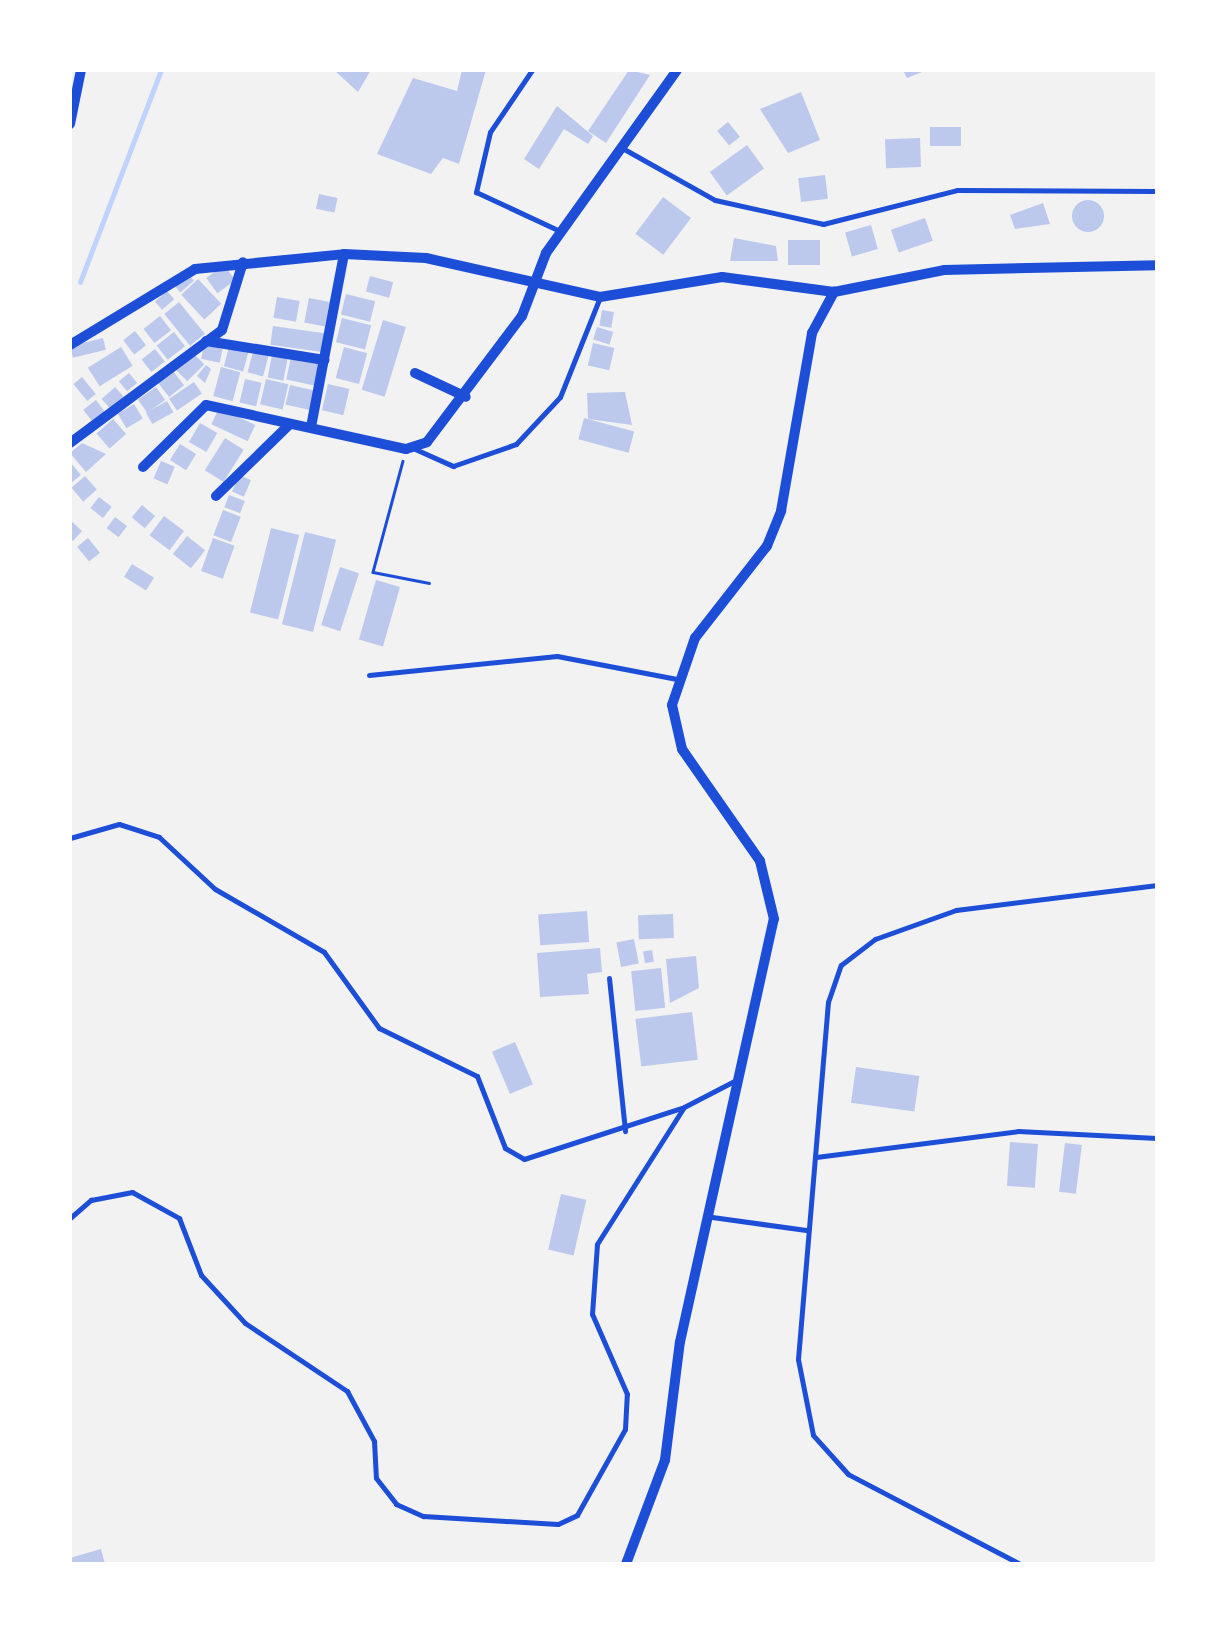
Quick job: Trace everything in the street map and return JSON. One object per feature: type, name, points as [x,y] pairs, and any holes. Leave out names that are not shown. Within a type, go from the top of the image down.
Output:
[{"type":"street","points":[[143,467],[206,405],[410,449],[466,396],[534,286],[560,231],[677,70]]},
{"type":"street","points":[[70,124],[77,76]]},
{"type":"street","points":[[311,426],[344,254]]},
{"type":"street","points":[[70,344],[151,288],[243,262],[344,254],[426,258],[534,286],[600,298],[722,277],[834,292],[944,270],[1157,265]]},
{"type":"street","points":[[70,443],[230,318],[243,262]]},
{"type":"street","points":[[626,1564],[664,1460],[680,1342],[772,962],[774,890],[682,750],[674,728],[677,680],[781,511],[812,333],[834,292]]},
{"type":"street","points":[[205,340],[324,360]]},
{"type":"street","points":[[415,374],[466,396]]},
{"type":"street","points":[[216,496],[290,424]]},
{"type":"lane","points":[[532,70],[490,132],[476,192],[560,231]]},
{"type":"lane","points":[[621,147],[716,200],[823,224],[958,190],[1155,191]]},
{"type":"lane","points":[[410,449],[453,466],[516,444],[560,397],[600,298]]},
{"type":"lane","points":[[369,675],[556,656],[677,680]]},
{"type":"lane","points":[[70,838],[119,824],[159,837],[215,889],[324,952],[379,1028],[476,1076],[505,1148],[524,1159],[625,1132],[744,1077]]},
{"type":"lane","points":[[1020,1564],[848,1474],[813,1435],[798,1359],[828,1002],[852,956],[956,910],[1157,885]]},
{"type":"lane","points":[[609,978],[625,1132]]},
{"type":"lane","points":[[70,1218],[91,1200],[132,1192],[180,1218],[202,1275],[245,1323],[308,1357],[347,1392],[374,1441],[376,1478],[396,1504],[424,1516],[558,1524],[576,1514],[626,1429],[627,1394],[592,1314],[597,1244],[684,1107]]},
{"type":"lane","points":[[816,1157],[1018,1131],[1157,1138]]},
{"type":"lane","points":[[712,1217],[806,1230]]},
{"type":"path","points":[[410,449],[372,572],[430,582]]},
{"type":"building","points":[[334,70],[371,70],[358,92]]},
{"type":"building","points":[[462,70],[486,70],[459,164],[443,158],[431,174],[377,154],[413,78],[457,91]]},
{"type":"building","points":[[629,70],[650,75],[606,143],[588,131]]},
{"type":"building","points":[[903,70],[927,70],[907,78]]},
{"type":"building","points":[[801,92],[820,140],[788,153],[760,109]]},
{"type":"building","points":[[557,106],[593,136],[588,144],[564,129],[539,169],[524,159]]},
{"type":"building","points":[[728,122],[740,137],[729,146],[717,131]]},
{"type":"building","points":[[930,127],[961,127],[961,146],[930,146]]},
{"type":"building","points":[[920,138],[921,167],[886,168],[885,139]]},
{"type":"building","points":[[747,145],[764,168],[727,195],[710,172]]},
{"type":"building","points":[[825,175],[828,199],[801,202],[798,178]]},
{"type":"building","points":[[319,194],[338,198],[334,213],[316,209]]},
{"type":"building","points":[[663,197],[691,218],[663,255],[635,234]]},
{"type":"building","points":[[1088,200],[1099,205],[1104,216],[1099,227],[1088,232],[1077,227],[1072,216],[1077,205]]},
{"type":"building","points":[[1043,203],[1050,224],[1015,229],[1010,215]]},
{"type":"building","points":[[925,218],[933,241],[899,252],[891,230]]},
{"type":"building","points":[[871,225],[878,249],[852,256],[845,232]]},
{"type":"building","points":[[734,238],[776,246],[778,261],[730,261]]},
{"type":"building","points":[[788,240],[820,240],[820,265],[788,265]]},
{"type":"building","points":[[224,265],[235,280],[217,293],[206,278]]},
{"type":"building","points":[[188,274],[194,281],[180,293],[174,286]]},
{"type":"building","points":[[370,276],[393,282],[389,298],[366,291]]},
{"type":"building","points":[[198,279],[221,304],[204,320],[181,295]]},
{"type":"building","points":[[167,291],[174,299],[162,310],[155,301]]},
{"type":"building","points":[[346,294],[375,301],[370,322],[341,314]]},
{"type":"building","points":[[277,297],[300,301],[296,322],[273,318]]},
{"type":"building","points":[[309,298],[330,302],[325,327],[304,323]]},
{"type":"building","points":[[179,302],[205,334],[190,346],[164,314]]},
{"type":"building","points":[[602,310],[614,312],[611,328],[599,326]]},
{"type":"building","points":[[160,316],[171,330],[155,343],[143,329]]},
{"type":"building","points":[[342,318],[371,325],[365,350],[336,342]]},
{"type":"building","points":[[383,320],[406,327],[385,397],[362,390]]},
{"type":"building","points":[[273,326],[324,333],[322,352],[270,345]]},
{"type":"building","points":[[597,327],[613,332],[609,344],[593,339]]},
{"type":"building","points":[[135,331],[146,345],[134,354],[123,340]]},
{"type":"building","points":[[174,332],[185,346],[168,360],[157,346]]},
{"type":"building","points":[[103,338],[106,350],[73,358],[70,346]]},
{"type":"building","points":[[593,343],[614,348],[609,370],[588,365]]},
{"type":"building","points":[[204,345],[223,349],[220,363],[201,359]]},
{"type":"building","points":[[121,347],[133,366],[100,386],[88,368]]},
{"type":"building","points":[[229,347],[248,352],[243,371],[224,366]]},
{"type":"building","points":[[344,347],[367,353],[359,384],[336,378]]},
{"type":"building","points":[[155,349],[165,362],[151,372],[142,359]]},
{"type":"building","points":[[253,352],[268,356],[263,376],[248,372]]},
{"type":"building","points":[[193,353],[204,364],[187,381],[176,370]]},
{"type":"building","points":[[272,355],[288,358],[283,381],[268,378]]},
{"type":"building","points":[[291,357],[319,363],[315,386],[286,379]]},
{"type":"building","points":[[206,365],[211,369],[205,383],[197,376]]},
{"type":"building","points":[[221,367],[240,372],[233,401],[213,396]]},
{"type":"building","points":[[173,371],[184,385],[169,397],[158,383]]},
{"type":"building","points":[[129,373],[137,383],[127,391],[119,381]]},
{"type":"building","points":[[82,377],[96,394],[87,401],[73,384]]},
{"type":"building","points":[[245,379],[262,383],[256,406],[240,402]]},
{"type":"building","points":[[266,379],[288,384],[283,410],[260,404]]},
{"type":"building","points":[[194,382],[202,394],[177,410],[169,399]]},
{"type":"building","points":[[328,384],[349,389],[343,415],[322,410]]},
{"type":"building","points":[[290,385],[315,391],[311,410],[286,404]]},
{"type":"building","points":[[115,387],[124,397],[110,409],[102,399]]},
{"type":"building","points":[[156,387],[165,400],[147,413],[138,400]]},
{"type":"building","points":[[625,392],[632,425],[588,419],[587,393]]},
{"type":"building","points":[[96,400],[105,412],[92,422],[83,410]]},
{"type":"building","points":[[167,401],[173,412],[152,424],[146,413]]},
{"type":"building","points":[[134,404],[143,419],[126,428],[118,414]]},
{"type":"building","points":[[219,408],[255,425],[248,441],[211,424]]},
{"type":"building","points":[[584,418],[634,431],[629,453],[578,439]]},
{"type":"building","points":[[113,419],[126,434],[110,449],[96,433]]},
{"type":"building","points":[[200,423],[217,433],[206,452],[189,442]]},
{"type":"building","points":[[225,438],[244,450],[224,482],[205,470]]},
{"type":"building","points":[[82,443],[106,454],[86,472],[70,453]]},
{"type":"building","points":[[180,444],[196,454],[186,470],[170,460]]},
{"type":"building","points":[[161,461],[175,467],[167,484],[154,478]]},
{"type":"building","points":[[70,462],[81,475],[70,484]]},
{"type":"building","points":[[239,475],[251,480],[244,497],[232,492]]},
{"type":"building","points":[[85,476],[97,490],[83,501],[71,488]]},
{"type":"building","points":[[229,495],[245,501],[240,513],[224,507]]},
{"type":"building","points":[[99,497],[112,507],[103,518],[90,508]]},
{"type":"building","points":[[142,505],[155,516],[145,528],[132,517]]},
{"type":"building","points":[[223,510],[241,517],[231,542],[213,535]]},
{"type":"building","points":[[164,516],[184,531],[170,550],[150,535]]},
{"type":"building","points":[[115,517],[127,526],[119,537],[107,528]]},
{"type":"building","points":[[70,520],[82,531],[73,541],[70,538]]},
{"type":"building","points":[[271,528],[299,535],[278,619],[250,612]]},
{"type":"building","points":[[305,532],[336,540],[313,632],[282,624]]},
{"type":"building","points":[[187,536],[205,550],[191,568],[173,554]]},
{"type":"building","points":[[88,538],[100,553],[89,562],[77,547]]},
{"type":"building","points":[[213,538],[235,546],[223,579],[201,571]]},
{"type":"building","points":[[132,564],[154,578],[146,590],[124,577]]},
{"type":"building","points":[[340,567],[359,573],[340,631],[321,625]]},
{"type":"building","points":[[376,580],[400,587],[383,646],[359,640]]},
{"type":"building","points":[[587,911],[589,942],[540,945],[538,914]]},
{"type":"building","points":[[673,914],[674,938],[639,939],[638,915]]},
{"type":"building","points":[[634,939],[639,964],[621,967],[616,942]]},
{"type":"building","points":[[600,948],[602,972],[587,974],[589,994],[540,997],[537,953]]},
{"type":"building","points":[[652,950],[654,962],[645,963],[643,951]]},
{"type":"building","points":[[696,956],[699,988],[670,1003],[666,959]]},
{"type":"building","points":[[661,968],[665,1008],[635,1011],[631,971]]},
{"type":"building","points":[[692,1012],[698,1060],[641,1067],[635,1019]]},
{"type":"building","points":[[515,1042],[533,1084],[510,1094],[492,1052]]},
{"type":"building","points":[[856,1067],[919,1076],[914,1112],[851,1103]]},
{"type":"building","points":[[1010,1142],[1038,1144],[1035,1188],[1007,1186]]},
{"type":"building","points":[[1065,1143],[1082,1145],[1076,1194],[1059,1192]]},
{"type":"building","points":[[561,1194],[586,1200],[574,1255],[548,1250]]},
{"type":"building","points":[[101,1549],[105,1564],[70,1564],[70,1558]]},
{"type":"waterway","points":[[80,282],[161,70]]}]
